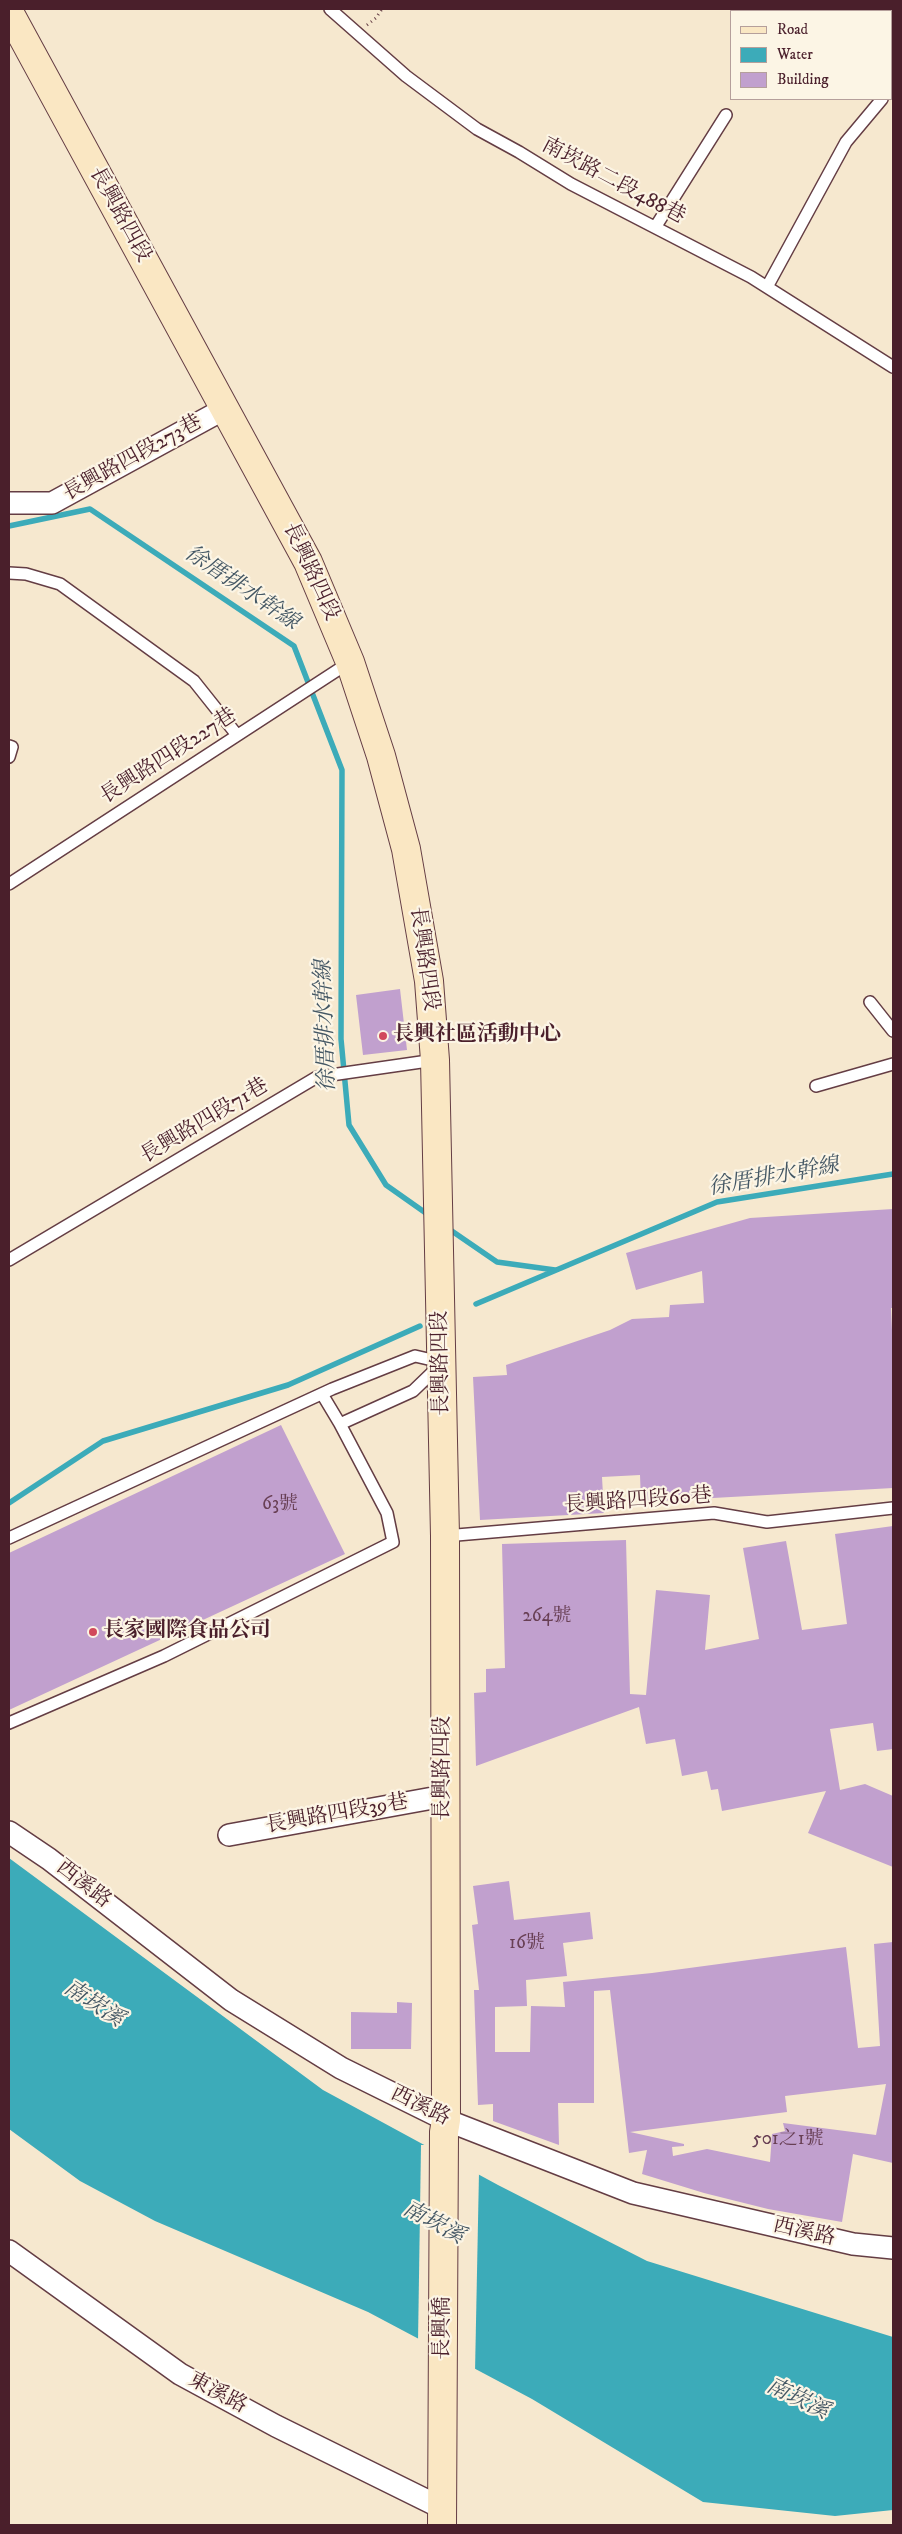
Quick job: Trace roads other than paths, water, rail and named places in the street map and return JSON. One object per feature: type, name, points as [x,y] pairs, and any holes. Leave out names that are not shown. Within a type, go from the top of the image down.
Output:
[{"type":"street","name":"長興路四段","points":[[9,12],[226,408],[308,562],[350,662],[381,756],[406,849],[429,981],[435,1060],[445,1536],[446,2120],[444,2132],[446,2148]]},
{"type":"street","name":"長興路四段273巷","points":[[9,503],[52,503],[226,408]]},
{"type":"street","name":"長興路四段39巷","points":[[229,1835],[444,1796]]},
{"type":"street","name":"西溪路","points":[[9,1832],[49,1859],[230,2000],[341,2068],[446,2120],[633,2193],[853,2244],[893,2248]]},
{"type":"street","name":"長興橋","points":[[442,2517],[446,2148]]},
{"type":"street","name":"東溪路","points":[[9,2251],[180,2374],[442,2517]]},
{"type":"lane","name":"南崁路二段488巷","points":[[330,9],[406,76],[477,129],[571,184],[656,226],[767,287],[893,367]]},
{"type":"lane","points":[[767,287],[846,142],[881,100]]},
{"type":"lane","points":[[656,226],[726,115]]},
{"type":"lane","points":[[9,573],[26,574],[60,584],[194,681],[237,735]]},
{"type":"lane","name":"長興路四段227巷","points":[[9,884],[350,662]]},
{"type":"lane","points":[[9,746],[12,747],[9,757]]},
{"type":"lane","points":[[870,1002],[893,1031]]},
{"type":"lane","name":"長興路四段71巷","points":[[9,1260],[317,1077],[435,1060]]},
{"type":"lane","points":[[816,1086],[893,1064]]},
{"type":"lane","points":[[9,1538],[322,1394],[415,1356],[442,1363]]},
{"type":"lane","points":[[340,1424],[413,1391],[442,1363]]},
{"type":"lane","points":[[9,1723],[164,1656],[393,1542],[387,1513],[322,1394]]},
{"type":"lane","name":"長興路四段60巷","points":[[445,1536],[714,1513],[768,1522],[893,1508]]},
{"type":"water","name":"南崁溪","points":[[9,1858],[323,2090],[498,2185],[647,2261],[893,2337],[893,2510],[835,2516],[703,2502],[532,2399],[368,2312],[155,2221],[80,2181],[9,2129]]},
{"type":"waterway","name":"徐厝排水幹線","points":[[9,526],[90,509],[294,646],[342,770],[341,1039],[349,1125],[386,1185],[430,1216]]},
{"type":"waterway","name":"徐厝排水幹線","points":[[476,1304],[717,1202],[893,1174]]},
{"type":"waterway","name":"徐厝排水幹線","points":[[446,1227],[497,1262],[555,1270]]},
{"type":"waterway","points":[[9,1503],[103,1441],[288,1385],[420,1326]]},
{"type":"place","name":"長興社區活動中心","points":[[383,1036]]},
{"type":"place","name":"長家國際食品公司","points":[[93,1632]]}]
